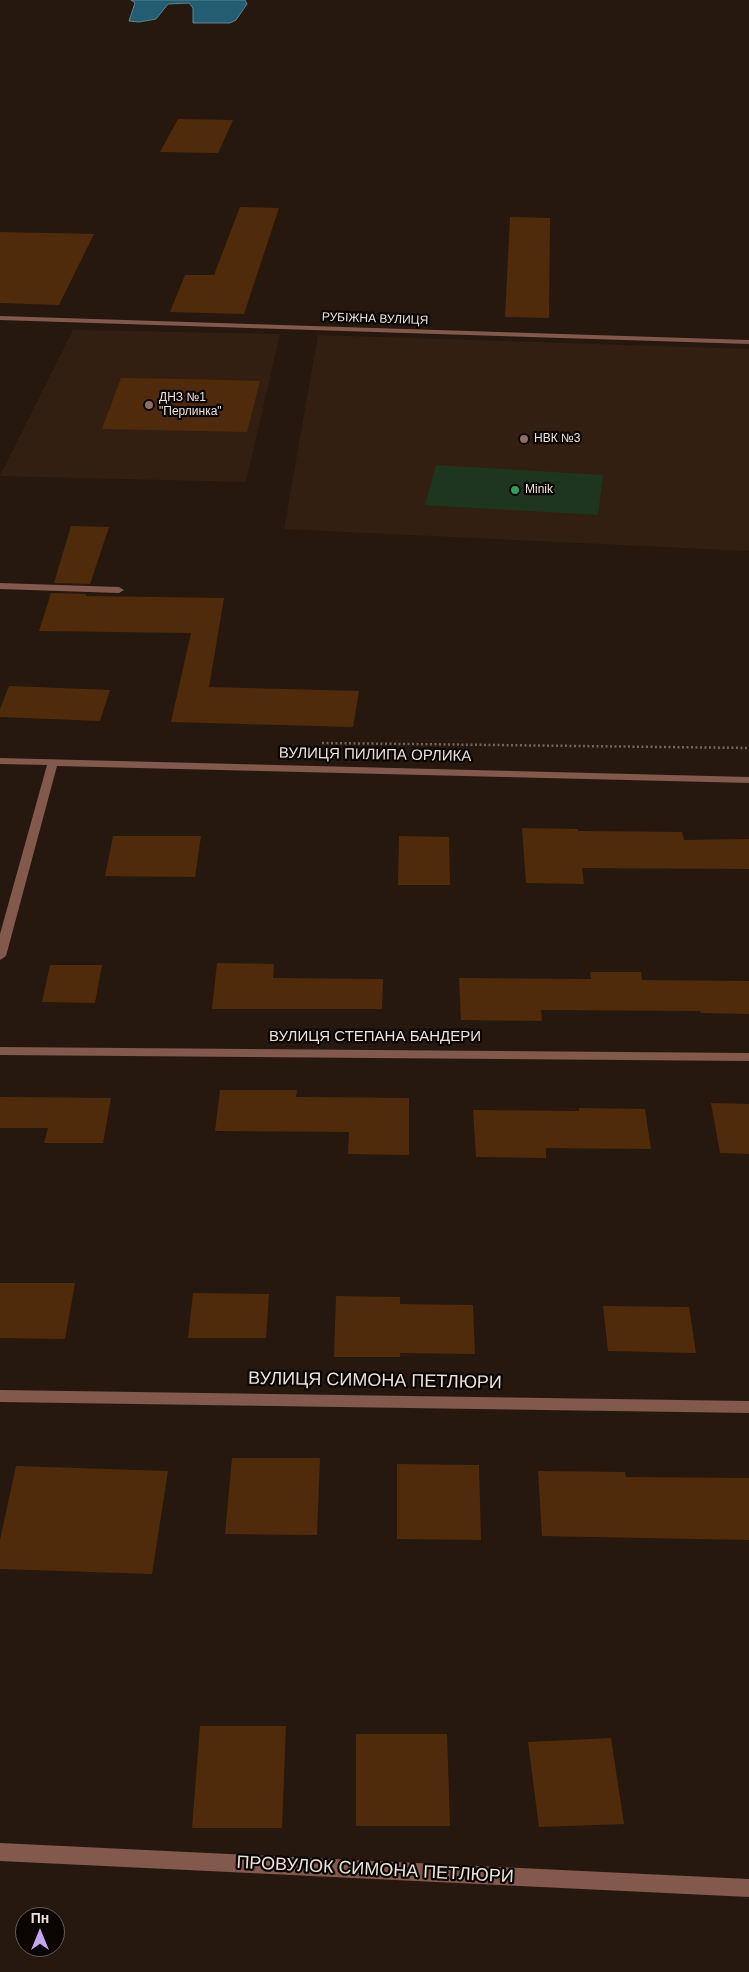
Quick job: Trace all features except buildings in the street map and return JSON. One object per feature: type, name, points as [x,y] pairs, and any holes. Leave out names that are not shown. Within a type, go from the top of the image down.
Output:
[{"type":"street","name":"РУБІЖНА ВУЛИЦЯ","points":[[0,318],[749,342]]},
{"type":"street","points":[[0,586],[119,590]]},
{"type":"street","name":"ВУЛИЦЯ ПИЛИПА ОРЛИКА","points":[[0,761],[749,780]]},
{"type":"street","points":[[0,956],[53,762]]},
{"type":"street","name":"ВУЛИЦЯ СТЕПАНА БАНДЕРИ","points":[[0,1051],[749,1057]]},
{"type":"street","name":"ВУЛИЦЯ СИМОНА ПЕТЛЮРИ","points":[[0,1396],[749,1407]]},
{"type":"street","name":"ПРОВУЛОК СИМОНА ПЕТЛЮРИ","points":[[0,1852],[749,1888]]},
{"type":"path","points":[[320,743],[749,748]]},
{"type":"shaded area","name":"ДНЗ №1 \"Перлинка\"","points":[[73,330],[280,334],[246,482],[0,476]]},
{"type":"shaded area","name":"НВК №3","points":[[318,335],[749,349],[749,551],[284,529]]},
{"type":"green space","name":"Minik","points":[[436,465],[603,475],[598,515],[425,505]]},
{"type":"water","points":[[131,0],[245,0],[247,4],[236,20],[230,23],[193,23],[193,8],[189,3],[168,4],[156,19],[139,22],[129,21],[135,3]]},
{"type":"place","name":"ДНЗ №1 \"Перлинка\"","points":[[149,405]]},
{"type":"place","name":"НВК №3","points":[[524,439]]},
{"type":"place","name":"Minik","points":[[515,490]]}]
